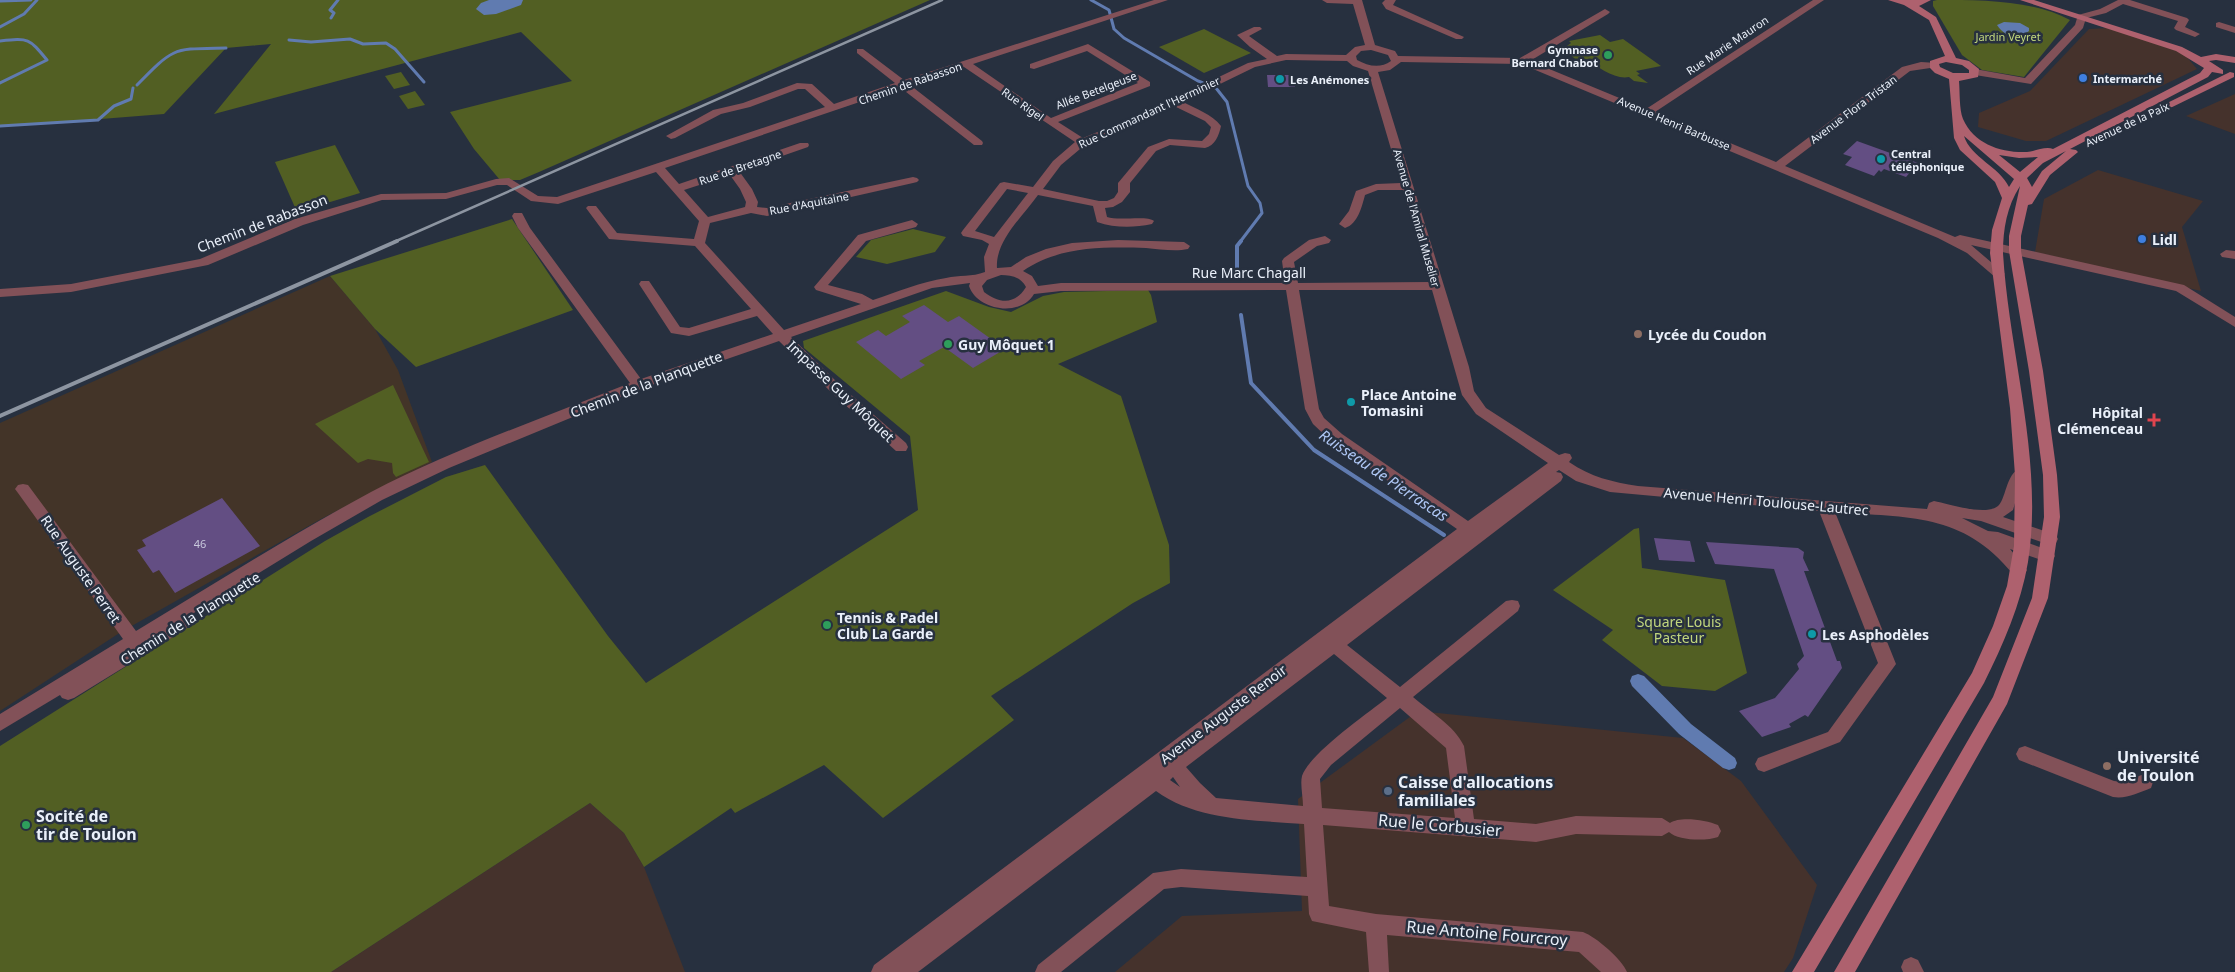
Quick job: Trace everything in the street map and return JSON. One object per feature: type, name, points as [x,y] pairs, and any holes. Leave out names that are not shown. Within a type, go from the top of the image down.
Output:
[{"type":"main road","points":[[1893,0],[1906,3],[1927,14]]},
{"type":"main road","points":[[2025,0],[2082,19],[2101,18],[2216,57],[2234,60]]},
{"type":"main road","points":[[2035,0],[2082,19]]},
{"type":"main road","points":[[1906,3],[1924,1],[1927,14],[1937,28],[1952,60]]},
{"type":"main road","points":[[2101,18],[2179,48],[2207,65],[2232,75]]},
{"type":"main road","name":"Avenue de la Paix","points":[[1802,972],[1978,678],[1996,643],[2019,570],[2023,473],[2016,393],[1997,251],[1998,230],[2008,198],[2020,178],[2039,161],[2204,75],[2207,65],[2206,59],[2216,57]]},
{"type":"main road","points":[[1952,60],[1971,66],[1975,72],[1967,77],[1954,76],[1938,71],[1933,66],[1936,61],[1952,60]]},
{"type":"main road","name":"Avenue de la Paix","points":[[2022,213],[2036,188],[2053,166],[2080,146],[2178,102],[2232,75]]},
{"type":"main road","points":[[1844,972],[2001,699],[2040,598],[2049,547],[2052,517],[2050,475],[2036,371],[2015,254],[2015,236],[2027,188],[2020,178],[1978,144],[1962,127],[1959,120],[1954,76]]},
{"type":"main road","points":[[1959,120],[1957,126],[1959,138],[1964,148],[2000,180],[2008,198]]},
{"type":"main road","points":[[1978,144],[2008,154],[2025,156],[2070,144]]},
{"type":"street","name":"Chemin de Rabasson","points":[[0,293],[71,288],[204,262],[299,222],[381,197],[446,196],[509,181],[535,200],[556,198],[658,167],[1162,0]]},
{"type":"street","points":[[1327,0],[1357,0],[1371,47]]},
{"type":"street","points":[[1391,0],[1387,3],[1389,7],[1459,37]]},
{"type":"street","name":"Rue Marie Mauron","points":[[1648,112],[1819,0]]},
{"type":"street","points":[[2101,18],[2124,1],[2184,20],[2179,28],[2195,34]]},
{"type":"street","points":[[1522,61],[1604,12]]},
{"type":"street","points":[[1975,72],[2027,82],[2082,19]]},
{"type":"street","points":[[2219,25],[2235,30]]},
{"type":"street","points":[[1258,29],[1242,35],[1274,59]]},
{"type":"street","name":"Allée Betelgeuse","points":[[1034,66],[1088,47],[1146,84],[1049,122]]},
{"type":"street","points":[[1371,47],[1388,51],[1396,59],[1391,67],[1372,69],[1356,64],[1351,58],[1351,55],[1358,49],[1371,47]]},
{"type":"street","points":[[860,51],[902,86],[978,143]]},
{"type":"street","name":"Rue Commandant l'Herminier","points":[[995,246],[1057,163],[1082,142],[1174,102],[1252,65],[1274,59],[1301,57],[1351,58]]},
{"type":"street","name":"Avenue Henri Barbusse","points":[[1396,59],[1522,61],[1942,235],[1971,250],[1999,274]]},
{"type":"street","name":"Rue Rigel","points":[[966,64],[1049,122],[1082,142]]},
{"type":"street","name":"Avenue Flora Tristan","points":[[1778,166],[1906,69],[1921,65],[1933,66]]},
{"type":"street","name":"Avenue de l'Amiral Muselier","points":[[1372,69],[1462,367],[1467,392],[1481,411],[1567,463]]},
{"type":"street","points":[[671,136],[717,112],[746,105],[797,86],[808,86],[833,108]]},
{"type":"street","points":[[1031,287],[1024,276],[1011,271],[1000,261],[995,246],[986,237],[967,233],[1004,185],[1109,205],[1118,200],[1124,192],[1124,184],[1152,149],[1169,142],[1205,145],[1214,135],[1216,126],[1208,119],[1174,102]]},
{"type":"street","name":"Rue de Bretagne","points":[[677,188],[804,145]]},
{"type":"street","points":[[592,208],[613,236],[699,243],[705,221],[658,167]]},
{"type":"street","points":[[732,170],[746,189],[752,202],[750,209]]},
{"type":"street","name":"Rue d'Aquitaine","points":[[705,221],[741,213],[750,209],[766,212],[913,180]]},
{"type":"street","points":[[1345,224],[1354,211],[1360,193],[1376,187],[1408,186]]},
{"type":"street","points":[[1099,204],[1102,219],[1106,221],[1135,224],[1148,221]]},
{"type":"street","points":[[518,216],[524,228],[638,385]]},
{"type":"street","points":[[874,305],[857,297],[820,287],[862,238],[912,224]]},
{"type":"street","points":[[1962,240],[1983,236],[1998,230]]},
{"type":"street","name":"Avenue Henri Barbusse","points":[[1942,235],[1997,251]]},
{"type":"street","points":[[1325,240],[1313,243],[1288,261],[1312,409],[1318,421],[1337,438],[1473,533]]},
{"type":"street","name":"Impasse Guy Môquet","points":[[699,243],[781,335],[836,389],[901,447]]},
{"type":"street","points":[[976,292],[977,283],[986,276],[995,246]]},
{"type":"street","points":[[1011,271],[1037,256],[1072,247],[1184,246]]},
{"type":"street","points":[[1971,250],[2015,254],[2180,288],[2235,323]]},
{"type":"street","name":"Chemin de la Planquette","points":[[0,734],[136,645],[377,496],[444,464],[638,385],[781,335],[948,281],[1011,271]]},
{"type":"street","points":[[645,284],[676,330],[689,332],[759,310]]},
{"type":"street","name":"Chemin de la Planquette","points":[[921,290],[947,286],[976,292],[983,300],[1006,304],[1021,300],[1031,287]]},
{"type":"street","name":"Rue Marc Chagall","points":[[1031,287],[1437,286]]},
{"type":"street","name":"Avenue Henri Toulouse-Lautrec","points":[[1567,463],[1593,474],[1615,480],[1944,508],[1979,523],[2049,547]]},
{"type":"street","name":"Avenue Henri Toulouse-Lautrec","points":[[1567,463],[1595,483],[1619,488],[1925,514],[1979,523],[2019,570]]},
{"type":"street","name":"Avenue Auguste Renoir","points":[[881,972],[1172,761],[1567,463]]},
{"type":"street","name":"Avenue Henri Toulouse-Lautrec","points":[[1979,523],[1989,516],[2006,509],[2012,488],[2023,473]]},
{"type":"street","name":"Rue Auguste Perret","points":[[24,489],[136,645]]},
{"type":"street","points":[[1764,764],[1834,737],[1887,664],[1825,506]]},
{"type":"street","points":[[1045,972],[1160,880],[1181,878],[1317,887],[1314,815],[1310,777],[1313,772],[1325,759],[1512,606]]},
{"type":"street","points":[[1330,641],[1443,732],[1455,746],[1465,826]]},
{"type":"street","name":"Chemin de la Planquette","points":[[0,724],[136,645]]},
{"type":"street","points":[[2025,754],[2113,790],[2124,790],[2144,782]]},
{"type":"street","name":"Rue le Corbusier","points":[[1172,761],[1203,799],[1217,806]]},
{"type":"street","name":"Avenue Auguste Renoir","points":[[901,972],[1151,776]]},
{"type":"street","name":"Rue le Corbusier","points":[[1151,776],[1183,798],[1199,804],[1217,806],[1536,833],[1576,825],[1711,831]]},
{"type":"street","name":"Rue Antoine Fourcroy","points":[[1317,887],[1319,914],[1376,924],[1583,942],[1617,972]]},
{"type":"street","points":[[1376,924],[1379,972]]},
{"type":"shaded area","points":[[2108,28],[2171,48],[2186,56],[2197,69],[2046,141],[2026,141],[1978,127],[1979,113],[2030,91],[2089,29]]},
{"type":"shaded area","points":[[2235,94],[2235,134],[2186,116]]},
{"type":"shaded area","points":[[2098,170],[2203,201],[2182,227],[2201,291],[2035,252],[2044,199]]},
{"type":"shaded area","points":[[330,276],[375,329],[398,370],[432,462],[321,519],[121,632],[0,711],[0,423]]},
{"type":"shaded area","points":[[1418,711],[1683,738],[1741,781],[1817,885],[1793,958],[1784,972],[1115,972],[1182,916],[1302,911],[1298,799]]},
{"type":"shaded area","points":[[590,803],[624,833],[644,867],[685,972],[331,972]]},
{"type":"green space","points":[[0,0],[930,0],[520,180],[500,180],[474,149],[450,112],[572,81],[521,32],[214,114],[271,44],[226,48],[164,114],[0,127]]},
{"type":"green space","name":"Jardin Veyret","points":[[1933,1],[2006,2],[2040,8],[2070,20],[2024,77],[1982,70],[1962,55],[1933,6]]},
{"type":"green space","points":[[1204,29],[1251,53],[1204,73],[1159,47]]},
{"type":"green space","name":"Gymnase Bernard Chabot","points":[[1600,35],[1610,42],[1623,39],[1661,66],[1636,71],[1640,74],[1637,75],[1648,83],[1634,81],[1629,77],[1612,75],[1586,59],[1578,61],[1565,51],[1569,50],[1567,46],[1571,43],[1569,41]]},
{"type":"green space","points":[[401,72],[410,85],[394,89],[385,76]]},
{"type":"green space","points":[[415,91],[425,105],[408,109],[399,96]]},
{"type":"green space","points":[[335,145],[360,193],[297,212],[275,162]]},
{"type":"green space","points":[[512,219],[573,310],[416,367],[375,329],[330,276]]},
{"type":"green space","points":[[913,229],[946,237],[935,252],[887,264],[856,257],[871,240]]},
{"type":"green space","points":[[1148,290],[1151,295],[1157,322],[1058,364],[1121,396],[1169,545],[1170,583],[1133,603],[991,696],[1014,720],[883,818],[824,765],[735,813],[731,808],[644,867],[624,833],[590,803],[331,972],[0,972],[0,746],[325,541],[446,477],[485,465],[608,636],[646,683],[918,510],[910,436],[804,348],[803,341],[946,291],[989,307],[1011,312],[1043,296],[1064,292]]},
{"type":"green space","points":[[393,385],[429,462],[396,477],[393,473],[392,463],[368,459],[358,463],[315,424]]},
{"type":"green space","name":"Square Louis Pasteur","points":[[1639,528],[1642,568],[1725,580],[1747,673],[1715,691],[1662,686],[1602,640],[1613,630],[1553,590],[1634,529]]},
{"type":"water","points":[[489,0],[523,0],[521,5],[496,14],[484,15],[476,9],[481,3]]},
{"type":"water","points":[[2004,22],[2020,23],[2029,28],[2029,31],[2019,38],[2010,36],[1997,25]]},
{"type":"building","name":"Les Anémones","points":[[1267,75],[1293,75],[1295,87],[1268,87]]},
{"type":"building","name":"Central téléphonique","points":[[1857,141],[1918,163],[1906,177],[1884,169],[1881,172],[1879,170],[1874,176],[1845,165],[1852,157],[1843,154]]},
{"type":"building","name":"Guy Môquet 1","points":[[924,305],[948,322],[959,316],[1005,349],[973,368],[944,347],[919,361],[925,365],[901,379],[856,342],[878,330],[886,336],[910,322],[902,316]]},
{"type":"building","points":[[222,498],[260,546],[175,593],[159,570],[153,573],[137,550],[146,546],[142,540]]},
{"type":"building","points":[[1654,538],[1690,541],[1695,562],[1659,560]]},
{"type":"building","name":"Les Asphodèles","points":[[1706,542],[1798,548],[1804,552],[1803,558],[1809,571],[1804,571],[1837,661],[1840,661],[1842,668],[1808,717],[1805,715],[1789,724],[1791,727],[1762,737],[1739,711],[1775,698],[1799,669],[1797,664],[1804,656],[1774,569],[1715,564]]},
{"type":"waterway","points":[[0,1],[31,0]]},
{"type":"waterway","points":[[0,27],[24,14],[37,0]]},
{"type":"waterway","points":[[331,18],[334,13],[330,10],[338,0]]},
{"type":"waterway","name":"Ruisseau de Pierrascas","points":[[1091,0],[1109,10],[1114,29],[1124,38],[1198,81],[1216,88],[1227,102],[1248,186],[1260,203],[1262,213],[1240,242]]},
{"type":"waterway","points":[[289,40],[311,42],[350,39],[363,44],[386,43],[395,49],[424,82]]},
{"type":"waterway","points":[[0,41],[28,41],[47,60],[0,83]]},
{"type":"waterway","points":[[137,85],[159,63],[176,52],[226,48]]},
{"type":"waterway","points":[[0,126],[98,120],[114,106],[131,99],[133,88]]},
{"type":"waterway","name":"Ruisseau de Pierrascas","points":[[1237,269],[1237,246],[1241,241]]},
{"type":"waterway","name":"Ruisseau de Pierrascas","points":[[1241,315],[1251,383],[1314,450],[1444,535]]},
{"type":"waterway","name":"Ruisseau de Pierrascas","points":[[1638,681],[1685,729],[1729,763]]},
{"type":"railway","points":[[394,242],[942,0]]},
{"type":"railway","points":[[0,416],[397,241]]},
{"type":"place","name":"Gymnase Bernard Chabot","points":[[1608,55]]},
{"type":"place","name":"Intermarché","points":[[2083,78]]},
{"type":"place","name":"Les Anémones","points":[[1280,79]]},
{"type":"place","name":"Central téléphonique","points":[[1881,159]]},
{"type":"place","name":"Lidl","points":[[2142,239]]},
{"type":"place","name":"Lycée du Coudon","points":[[1638,334]]},
{"type":"place","name":"Guy Môquet 1","points":[[948,344]]},
{"type":"place","name":"Place Antoine Tomasini","points":[[1351,402]]},
{"type":"place","name":"Hôpital Clémenceau","points":[[2154,420]]},
{"type":"place","name":"Tennis & Padel Club La Garde","points":[[827,625]]},
{"type":"place","name":"Les Asphodèles","points":[[1812,634]]},
{"type":"place","name":"Université de Toulon","points":[[2107,766]]},
{"type":"place","name":"Caisse d'allocations familiales","points":[[1388,791]]},
{"type":"place","name":"Socité de tir de Toulon","points":[[26,825]]}]
